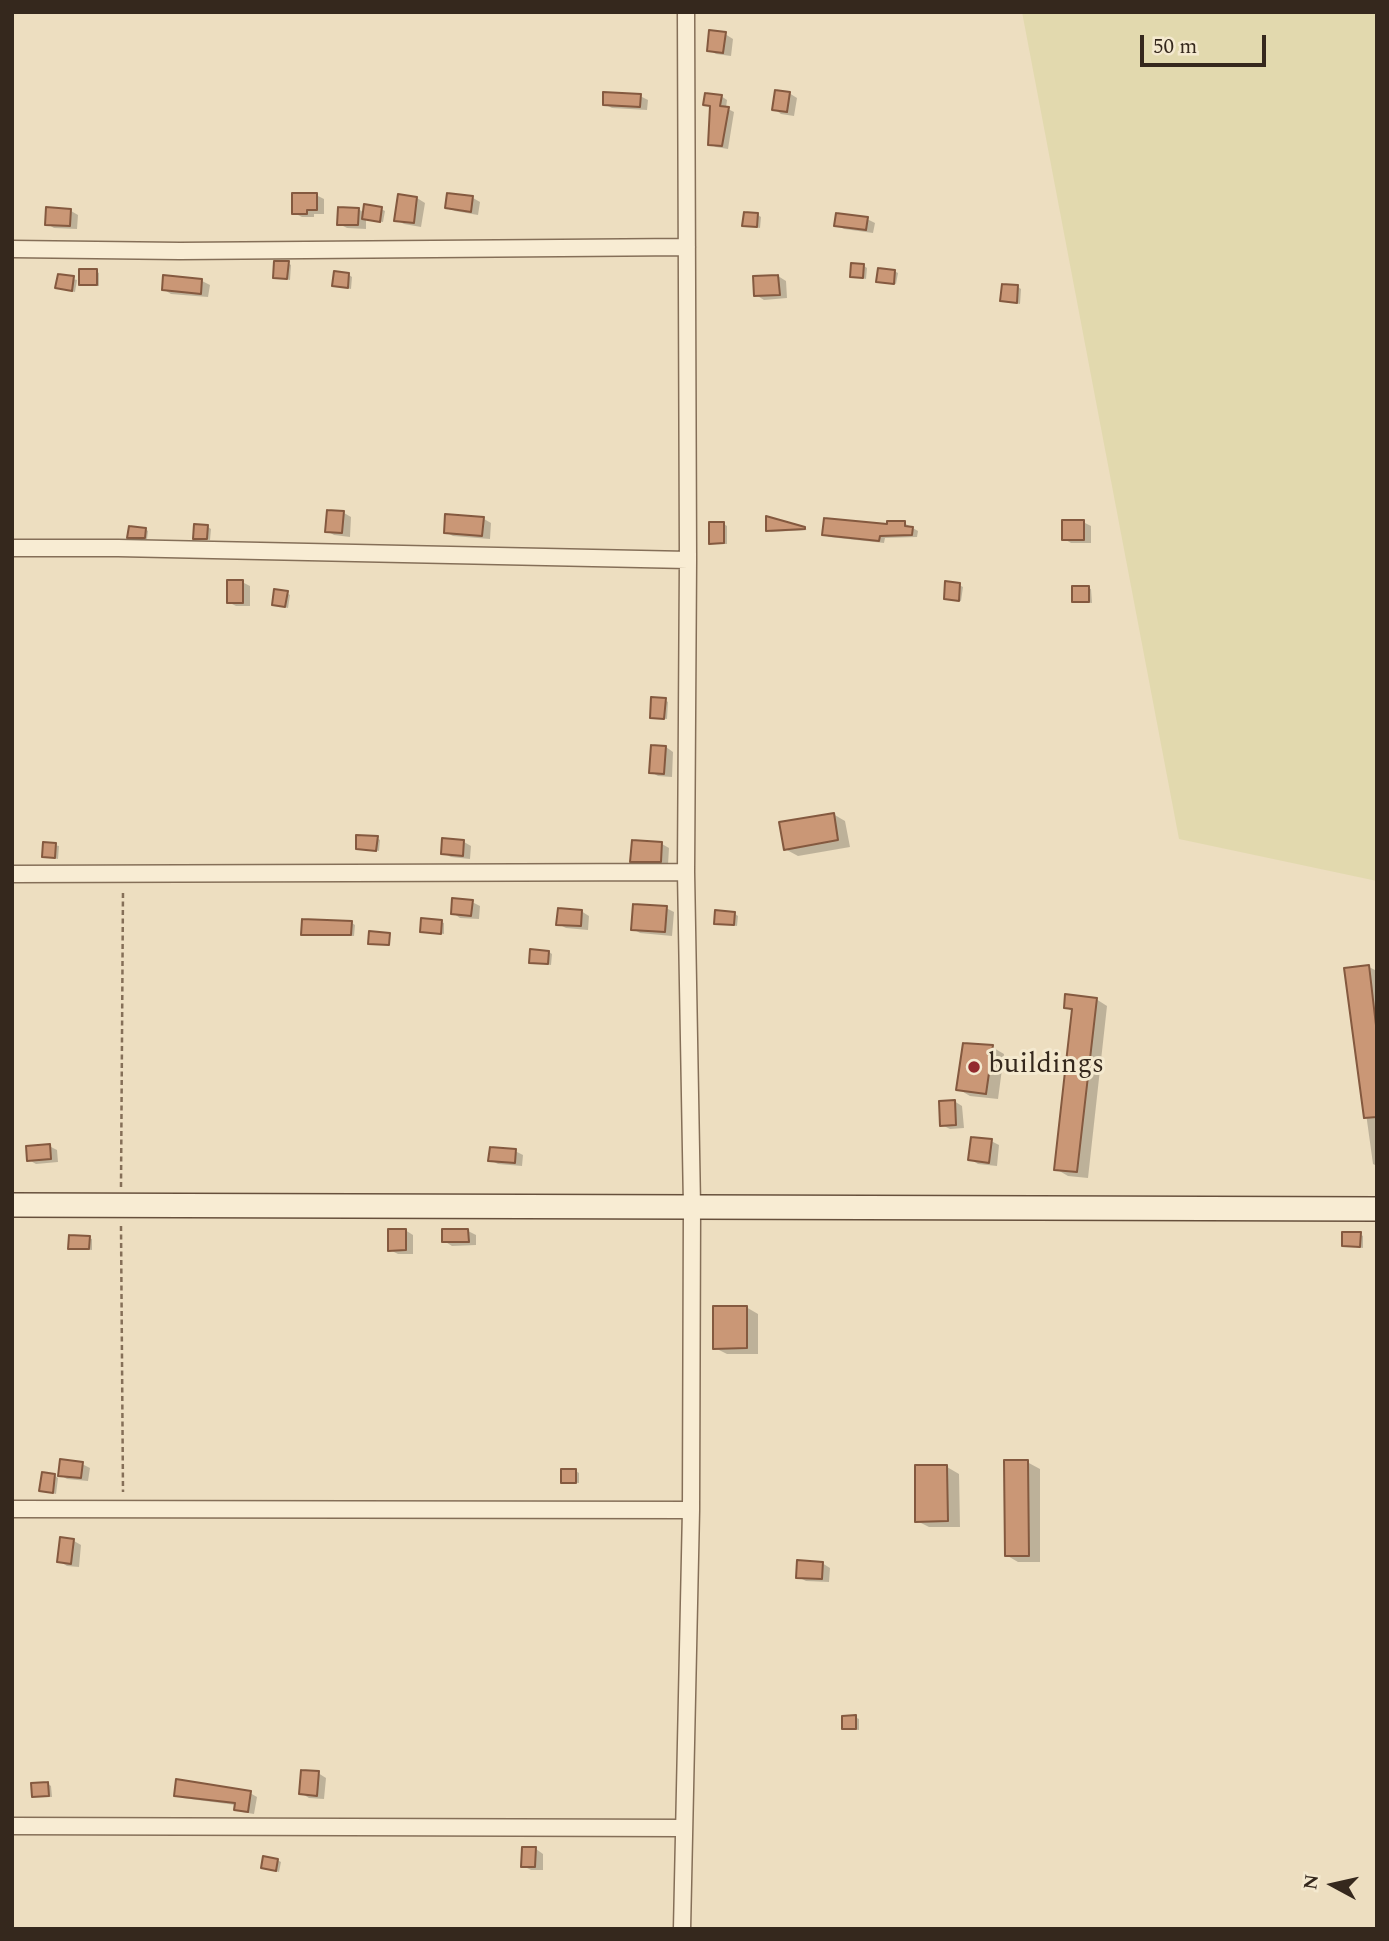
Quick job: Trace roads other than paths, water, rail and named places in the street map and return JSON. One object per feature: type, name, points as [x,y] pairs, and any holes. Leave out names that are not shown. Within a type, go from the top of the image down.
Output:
[{"type":"street","points":[[682,1929],[691,1510],[692,1206],[686,872],[686,12]]},
{"type":"street","points":[[12,249],[180,251],[687,247]]},
{"type":"street","points":[[12,548],[688,560]]},
{"type":"street","points":[[12,874],[686,872]]},
{"type":"street","points":[[12,1205],[1377,1209]]},
{"type":"street","points":[[12,1509],[691,1510]]},
{"type":"street","points":[[12,1826],[683,1828]]},
{"type":"place","name":"buildings","points":[[974,1067]]}]
